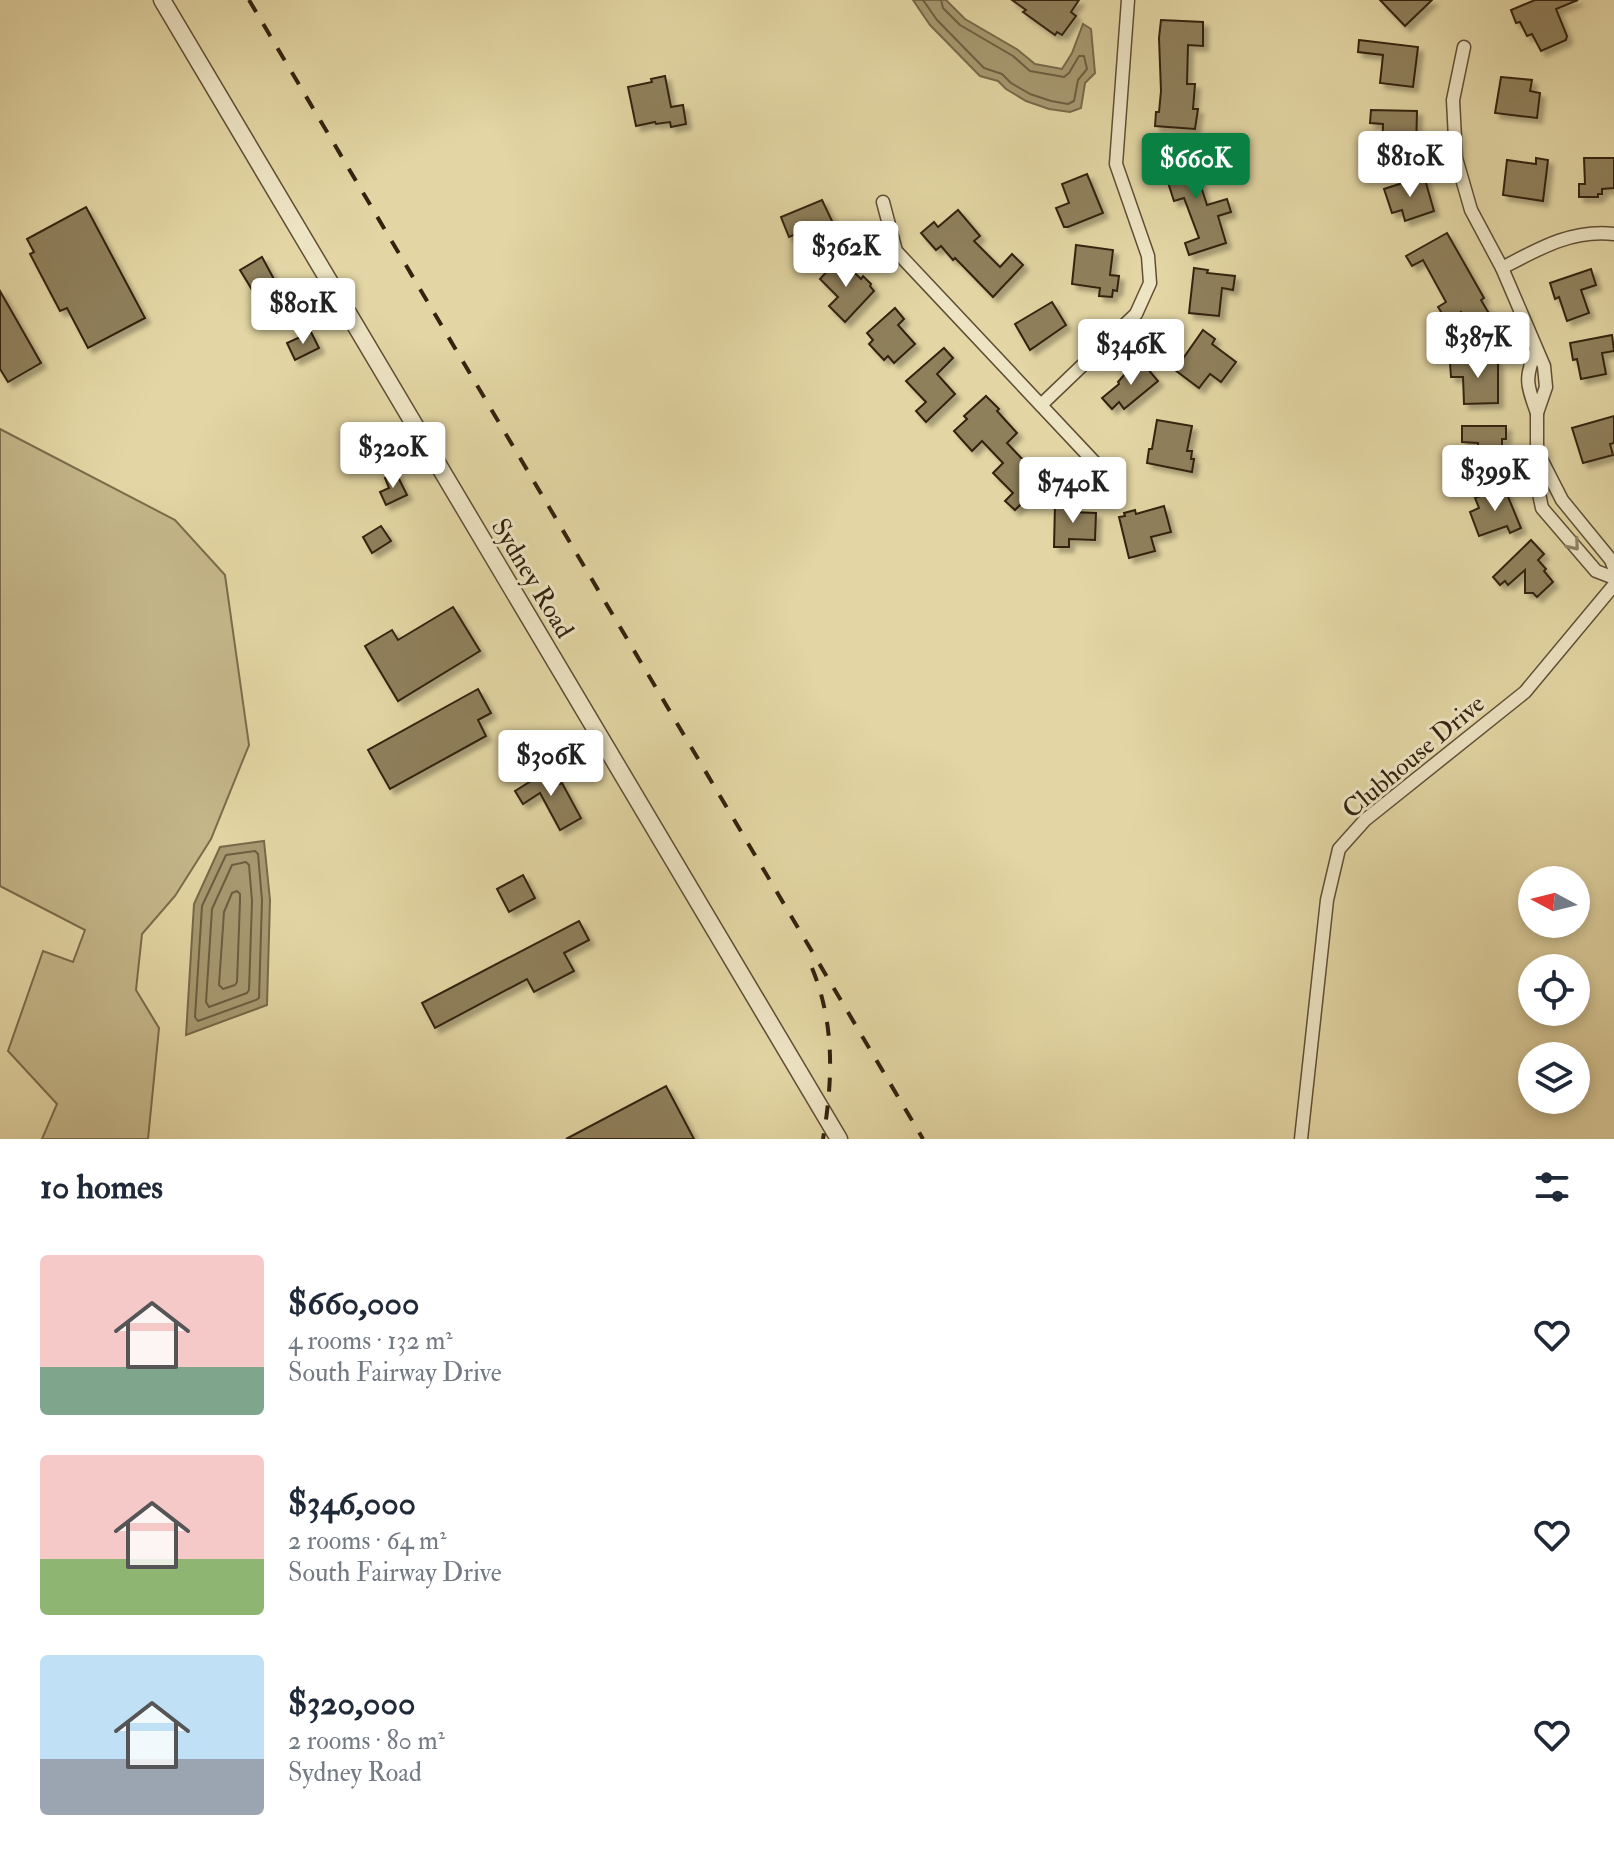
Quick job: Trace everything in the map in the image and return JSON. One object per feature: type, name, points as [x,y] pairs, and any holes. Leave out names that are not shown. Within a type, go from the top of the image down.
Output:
[{"type":"street","name":"Sydney Road","points":[[162,0],[839,1139]]},
{"type":"street","points":[[1041,405],[1136,314],[1150,283],[1148,256],[1116,164],[1128,0]]},
{"type":"street","points":[[1464,47],[1453,100],[1456,158],[1471,210],[1502,268],[1536,350],[1529,367],[1527,384],[1537,413],[1534,470],[1542,508],[1596,571],[1614,578]]},
{"type":"street","points":[[883,202],[896,251],[1099,467]]},
{"type":"street","points":[[1502,268],[1550,242],[1576,235],[1614,234]]},
{"type":"street","points":[[1537,451],[1562,500],[1611,560],[1614,568]]},
{"type":"street","name":"Clubhouse Drive","points":[[1301,1139],[1327,900],[1339,849],[1365,820],[1525,692],[1614,585]]},
{"type":"shaded area","points":[[0,429],[175,520],[225,575],[249,745],[211,839],[175,896],[142,934],[136,990],[159,1028],[148,1139],[42,1139],[57,1104],[8,1051],[43,951],[73,962],[85,930],[0,886]]},
{"type":"water","points":[[913,0],[946,0],[965,19],[1018,50],[1035,64],[1062,69],[1083,24],[1091,29],[1095,73],[1085,83],[1081,108],[1070,112],[1049,109],[1026,101],[998,81],[980,76],[930,25]]},
{"type":"water","points":[[264,841],[270,900],[267,1005],[186,1035],[194,904],[220,847]]},
{"type":"building","points":[[1012,0],[1079,0],[1071,12],[1076,16],[1062,35],[1057,32],[1055,35]]},
{"type":"building","points":[[1380,0],[1432,0],[1405,26]]},
{"type":"building","points":[[1535,0],[1578,0],[1556,9],[1566,40],[1541,51],[1532,34],[1527,36],[1520,22],[1516,23],[1511,10]]},
{"type":"building","points":[[1161,20],[1203,22],[1203,46],[1188,45],[1187,84],[1195,84],[1193,109],[1198,109],[1195,129],[1155,126],[1161,91]]},
{"type":"building","points":[[1359,40],[1418,47],[1413,87],[1380,83],[1383,55],[1358,52]]},
{"type":"building","points":[[665,76],[671,107],[683,105],[686,124],[671,127],[670,122],[655,122],[636,126],[628,87]]},
{"type":"building","points":[[1501,77],[1532,80],[1530,91],[1540,93],[1537,118],[1495,113]]},
{"type":"building","points":[[1371,110],[1417,111],[1416,151],[1382,151],[1383,124],[1370,123]]},
{"type":"building","points":[[1201,149],[1205,162],[1194,165],[1207,205],[1227,199],[1231,212],[1218,216],[1226,243],[1189,255],[1185,243],[1199,238],[1184,198],[1174,201],[1161,161]]},
{"type":"building","points":[[1536,158],[1548,160],[1543,201],[1503,195],[1507,160],[1536,164]]},
{"type":"building","points":[[1584,158],[1614,158],[1614,188],[1602,189],[1598,197],[1579,197],[1579,184],[1585,184]]},
{"type":"building","points":[[1087,174],[1103,213],[1064,227],[1056,208],[1069,203],[1062,184]]},
{"type":"building","points":[[1424,176],[1434,211],[1405,221],[1402,210],[1392,213],[1384,189]]},
{"type":"building","points":[[822,200],[839,236],[807,249],[801,232],[789,237],[781,217]]},
{"type":"building","points":[[86,207],[145,318],[88,348],[67,308],[60,311],[30,254],[34,252],[27,239]]},
{"type":"building","points":[[958,210],[980,236],[974,241],[1000,267],[1012,254],[1023,265],[993,297],[955,258],[953,260],[941,246],[936,250],[921,233],[934,222],[938,227]]},
{"type":"building","points":[[1447,233],[1494,322],[1474,334],[1461,312],[1447,321],[1438,307],[1446,302],[1423,260],[1412,266],[1406,256]]},
{"type":"building","points":[[1076,245],[1113,250],[1110,275],[1119,276],[1117,291],[1113,290],[1112,297],[1099,296],[1100,288],[1072,284]]},
{"type":"building","points":[[262,257],[275,281],[254,293],[240,270]]},
{"type":"building","points":[[839,258],[861,279],[863,276],[874,291],[845,322],[829,306],[838,297],[820,279]]},
{"type":"building","points":[[1194,268],[1208,270],[1207,273],[1235,276],[1233,290],[1222,288],[1219,316],[1189,313]]},
{"type":"building","points":[[1591,269],[1596,285],[1581,290],[1589,313],[1567,321],[1559,297],[1555,299],[1550,283]]},
{"type":"building","points":[[0,291],[41,363],[8,382],[0,369]]},
{"type":"building","points":[[1052,302],[1066,325],[1030,350],[1015,324]]},
{"type":"building","points":[[895,308],[904,319],[898,325],[915,344],[894,363],[888,356],[884,360],[869,344],[873,340],[867,333]]},
{"type":"building","points":[[1203,330],[1215,339],[1212,344],[1236,362],[1221,382],[1210,374],[1199,388],[1175,370]]},
{"type":"building","points":[[311,332],[319,348],[295,360],[287,343]]},
{"type":"building","points":[[1612,335],[1614,351],[1602,353],[1606,374],[1581,379],[1570,343]]},
{"type":"building","points":[[944,348],[953,358],[937,374],[955,394],[926,422],[916,411],[926,402],[906,381]]},
{"type":"building","points":[[1495,356],[1498,363],[1498,403],[1464,404],[1463,377],[1451,377],[1450,363],[1483,362],[1482,357]]},
{"type":"building","points":[[1141,361],[1158,381],[1124,409],[1119,402],[1112,409],[1102,398]]},
{"type":"building","points":[[986,396],[1017,433],[1007,443],[1026,463],[1048,477],[1015,510],[1005,501],[1013,493],[993,473],[1003,463],[982,441],[972,451],[954,431],[967,419],[964,416]]},
{"type":"building","points":[[1614,416],[1614,443],[1610,444],[1613,455],[1583,463],[1572,428]]},
{"type":"building","points":[[1157,420],[1192,426],[1187,451],[1192,451],[1191,459],[1194,459],[1192,472],[1147,463]]},
{"type":"building","points":[[1462,426],[1506,426],[1506,439],[1502,439],[1502,467],[1478,467],[1478,443],[1462,442]]},
{"type":"building","points":[[396,473],[407,495],[386,505],[380,492],[389,488],[385,478]]},
{"type":"building","points":[[1504,487],[1521,528],[1510,533],[1507,526],[1479,536],[1470,512],[1479,508],[1475,498]]},
{"type":"building","points":[[1073,502],[1073,512],[1096,513],[1095,540],[1069,539],[1069,547],[1054,547],[1055,504]]},
{"type":"building","points":[[1164,506],[1171,532],[1151,537],[1155,551],[1129,558],[1119,517],[1135,510],[1136,514]]},
{"type":"building","points":[[381,526],[391,541],[372,553],[363,537]]},
{"type":"building","points":[[1531,540],[1544,554],[1538,560],[1553,582],[1537,597],[1533,593],[1525,593],[1525,570],[1508,585],[1505,581],[1500,585],[1493,577]]},
{"type":"building","points":[[453,607],[480,651],[398,701],[365,646],[392,630],[398,640]]},
{"type":"building","points":[[478,689],[491,713],[478,720],[486,736],[390,789],[368,750]]},
{"type":"building","points":[[550,769],[562,783],[581,818],[560,830],[540,793],[523,804],[515,791]]},
{"type":"building","points":[[523,875],[535,898],[509,912],[497,889]]},
{"type":"building","points":[[579,921],[589,940],[564,953],[574,971],[534,992],[527,979],[435,1028],[422,1003]]},
{"type":"building","points":[[666,1086],[694,1139],[566,1139]]},
{"type":"railway","points":[[249,0],[923,1139]]},
{"type":"railway","points":[[812,968],[825,1010],[830,1052],[829,1095],[823,1139]]}]
